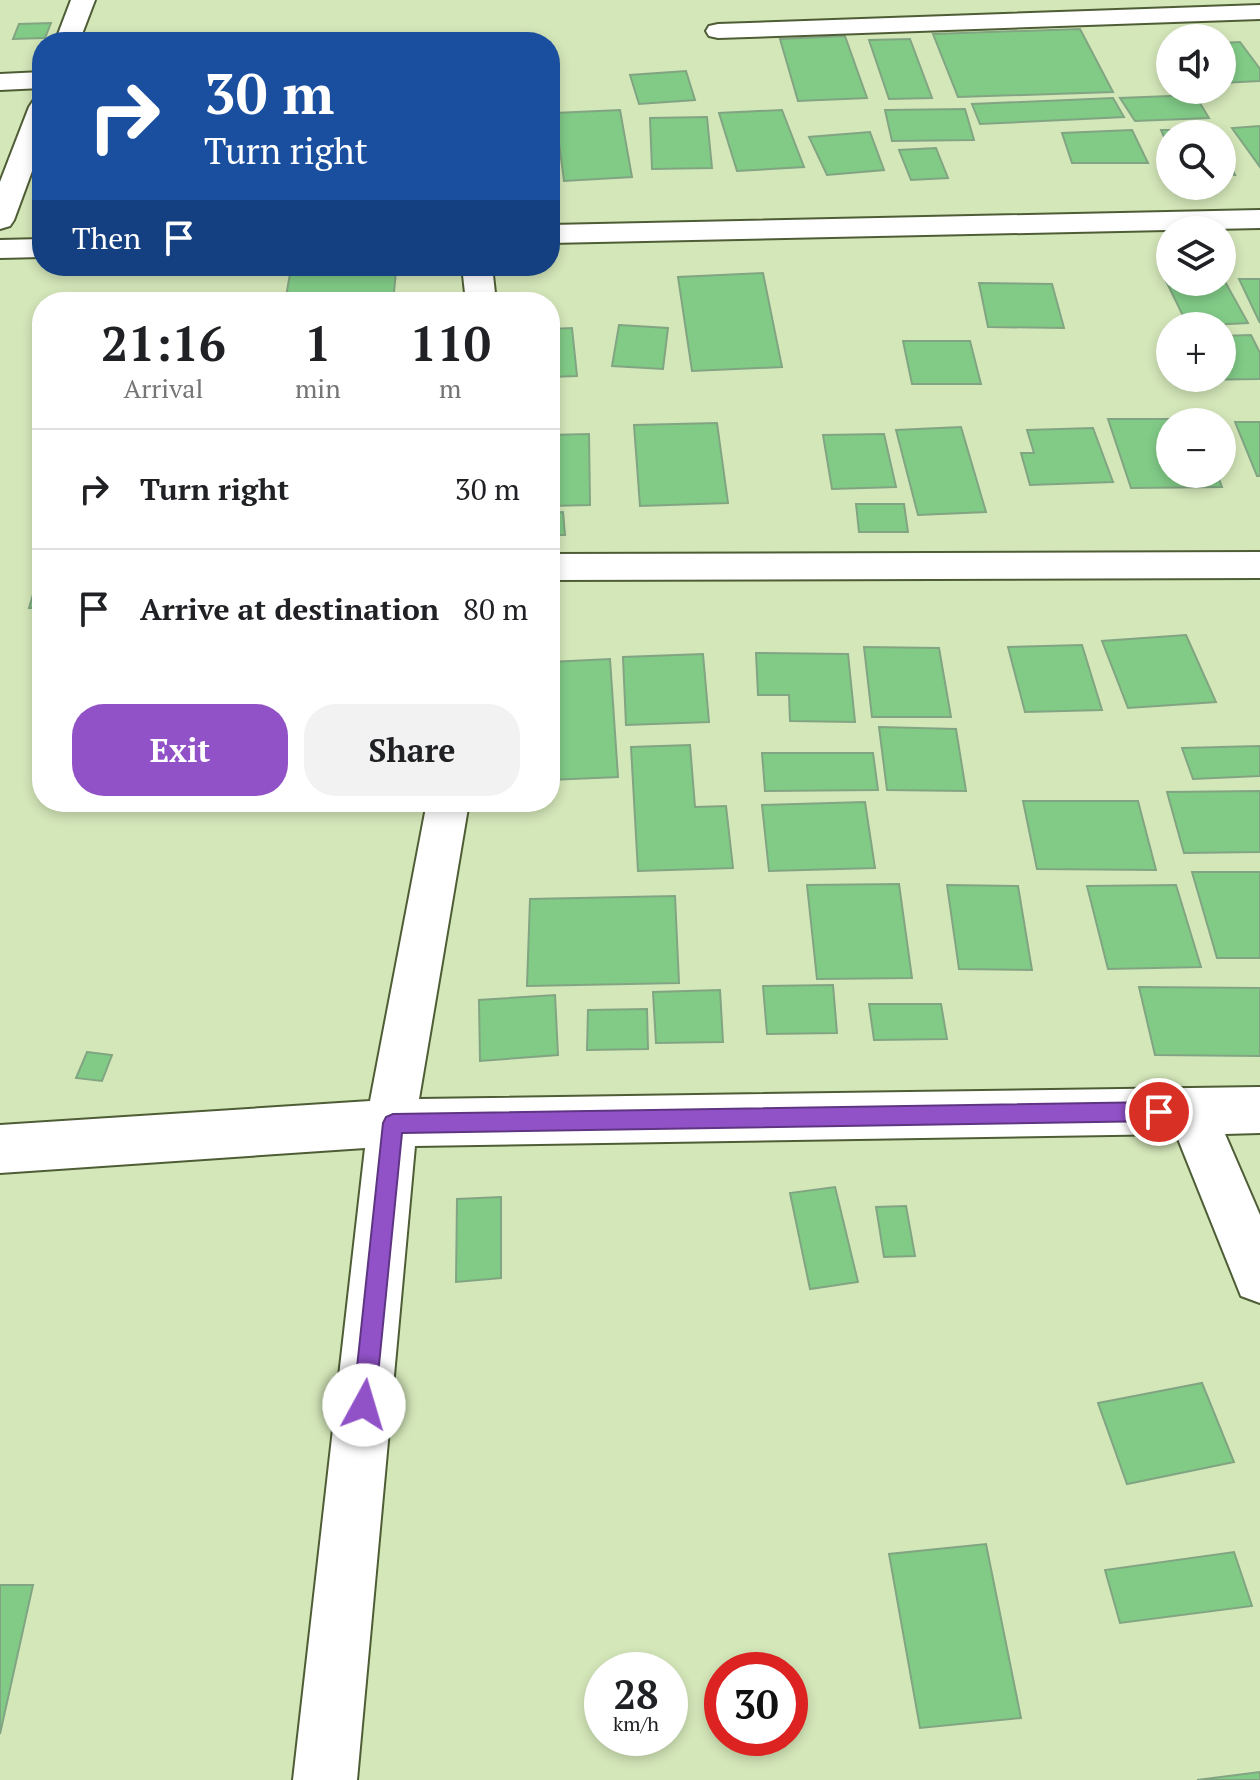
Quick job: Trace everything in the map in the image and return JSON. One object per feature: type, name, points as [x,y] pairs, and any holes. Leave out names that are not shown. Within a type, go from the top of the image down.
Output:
[{"type":"street","points":[[71,32],[83,0]]},
{"type":"street","points":[[718,31],[1260,12]]},
{"type":"street","points":[[0,82],[32,80]]},
{"type":"street","points":[[0,220],[32,134]]},
{"type":"street","points":[[560,234],[1260,219]]},
{"type":"street","points":[[0,249],[32,248]]},
{"type":"street","points":[[560,567],[1260,565]]},
{"type":"street","points":[[325,1780],[406,1016],[420,958],[446,812]]},
{"type":"street","points":[[0,1149],[393,1123],[1260,1110]]},
{"type":"street","points":[[1191,1111],[1260,1277]]},
{"type":"building","points":[[51,23],[47,32],[32,32],[32,38],[13,39],[19,24]]},
{"type":"building","points":[[1080,29],[1113,92],[958,97],[933,34]]},
{"type":"building","points":[[845,36],[867,98],[798,101],[780,39]]},
{"type":"building","points":[[910,39],[932,98],[889,99],[869,40]]},
{"type":"building","points":[[1236,42],[1240,42],[1260,69],[1260,81],[1236,82]]},
{"type":"building","points":[[686,71],[695,100],[639,104],[630,75]]},
{"type":"building","points":[[1156,97],[1156,104],[1200,104],[1209,118],[1135,121],[1120,98]]},
{"type":"building","points":[[1113,98],[1124,117],[980,124],[972,104]]},
{"type":"building","points":[[965,109],[974,140],[892,141],[885,110]]},
{"type":"building","points":[[620,110],[632,177],[564,181],[560,113]]},
{"type":"building","points":[[782,110],[804,167],[737,171],[719,113]]},
{"type":"building","points":[[707,117],[712,168],[652,169],[650,118]]},
{"type":"building","points":[[1260,126],[1260,167],[1236,134],[1236,128]]},
{"type":"building","points":[[1132,130],[1148,163],[1072,163],[1062,133]]},
{"type":"building","points":[[870,132],[884,170],[827,175],[809,137]]},
{"type":"building","points":[[936,148],[948,178],[911,180],[899,150]]},
{"type":"building","points":[[763,273],[782,367],[692,371],[678,277]]},
{"type":"building","points":[[290,276],[396,276],[394,292],[287,292]]},
{"type":"building","points":[[1239,279],[1260,279],[1260,323]]},
{"type":"building","points":[[979,283],[1052,284],[1064,328],[988,327]]},
{"type":"building","points":[[1173,296],[1233,296],[1248,323],[1236,324],[1236,312],[1181,312]]},
{"type":"building","points":[[619,325],[668,328],[663,369],[612,366]]},
{"type":"building","points":[[572,328],[577,376],[560,377],[560,329]]},
{"type":"building","points":[[1251,335],[1260,353],[1260,379],[1236,379],[1236,336]]},
{"type":"building","points":[[903,341],[970,341],[981,384],[912,384]]},
{"type":"building","points":[[1108,419],[1156,419],[1156,488],[1131,488]]},
{"type":"building","points":[[1236,422],[1260,422],[1260,476],[1257,476]]},
{"type":"building","points":[[717,423],[728,503],[640,506],[634,425]]},
{"type":"building","points":[[961,427],[986,512],[918,515],[896,430]]},
{"type":"building","points":[[1093,428],[1113,482],[1030,485],[1021,453],[1034,453],[1027,430]]},
{"type":"building","points":[[589,434],[590,505],[560,506],[560,435]]},
{"type":"building","points":[[884,434],[896,487],[832,489],[823,435]]},
{"type":"building","points":[[856,504],[904,504],[908,532],[859,532]]},
{"type":"building","points":[[560,512],[563,512],[565,535],[560,535]]},
{"type":"building","points":[[1186,635],[1216,702],[1128,708],[1102,641]]},
{"type":"building","points":[[1082,645],[1102,710],[1025,712],[1008,647]]},
{"type":"building","points":[[864,647],[939,648],[951,717],[872,717]]},
{"type":"building","points":[[756,653],[848,654],[855,722],[790,721],[789,695],[758,695]]},
{"type":"building","points":[[703,654],[709,722],[626,725],[623,657]]},
{"type":"building","points":[[610,659],[618,777],[560,780],[560,662]]},
{"type":"building","points":[[879,727],[956,729],[966,791],[887,790]]},
{"type":"building","points":[[690,745],[695,807],[726,806],[733,868],[638,871],[631,747]]},
{"type":"building","points":[[1260,746],[1260,776],[1193,779],[1182,748]]},
{"type":"building","points":[[762,753],[873,753],[878,790],[765,791]]},
{"type":"building","points":[[1260,791],[1260,852],[1184,853],[1167,792]]},
{"type":"building","points":[[1023,801],[1138,801],[1156,870],[1037,869]]},
{"type":"building","points":[[865,802],[875,868],[769,871],[762,805]]},
{"type":"building","points":[[1192,872],[1260,872],[1260,958],[1217,958]]},
{"type":"building","points":[[899,884],[912,978],[817,979],[807,885]]},
{"type":"building","points":[[947,885],[1018,886],[1032,970],[959,969]]},
{"type":"building","points":[[1176,885],[1201,967],[1108,969],[1087,886]]},
{"type":"building","points":[[675,896],[679,983],[527,986],[530,899]]},
{"type":"building","points":[[833,985],[837,1033],[767,1034],[763,986]]},
{"type":"building","points":[[1139,987],[1260,988],[1260,1056],[1155,1055]]},
{"type":"building","points":[[720,990],[723,1042],[656,1043],[653,992]]},
{"type":"building","points":[[555,995],[558,1055],[480,1061],[479,1000]]},
{"type":"building","points":[[869,1004],[941,1004],[947,1039],[874,1040]]},
{"type":"building","points":[[647,1009],[648,1049],[587,1050],[588,1010]]},
{"type":"building","points":[[87,1052],[112,1055],[102,1081],[76,1078]]},
{"type":"building","points":[[835,1187],[858,1282],[810,1289],[790,1193]]},
{"type":"building","points":[[501,1197],[501,1278],[456,1282],[457,1199]]},
{"type":"building","points":[[906,1206],[915,1256],[884,1257],[876,1207]]},
{"type":"building","points":[[1202,1383],[1234,1462],[1127,1484],[1098,1403]]},
{"type":"building","points":[[986,1544],[1021,1718],[920,1728],[889,1554]]},
{"type":"building","points":[[1234,1552],[1252,1606],[1120,1623],[1105,1570]]},
{"type":"building","points":[[0,1585],[33,1585],[0,1734]]},
{"type":"building","points":[[1260,1772],[1260,1780],[1197,1780]]},
{"type":"route","points":[[364,1405],[393,1123],[1159,1112]]}]
